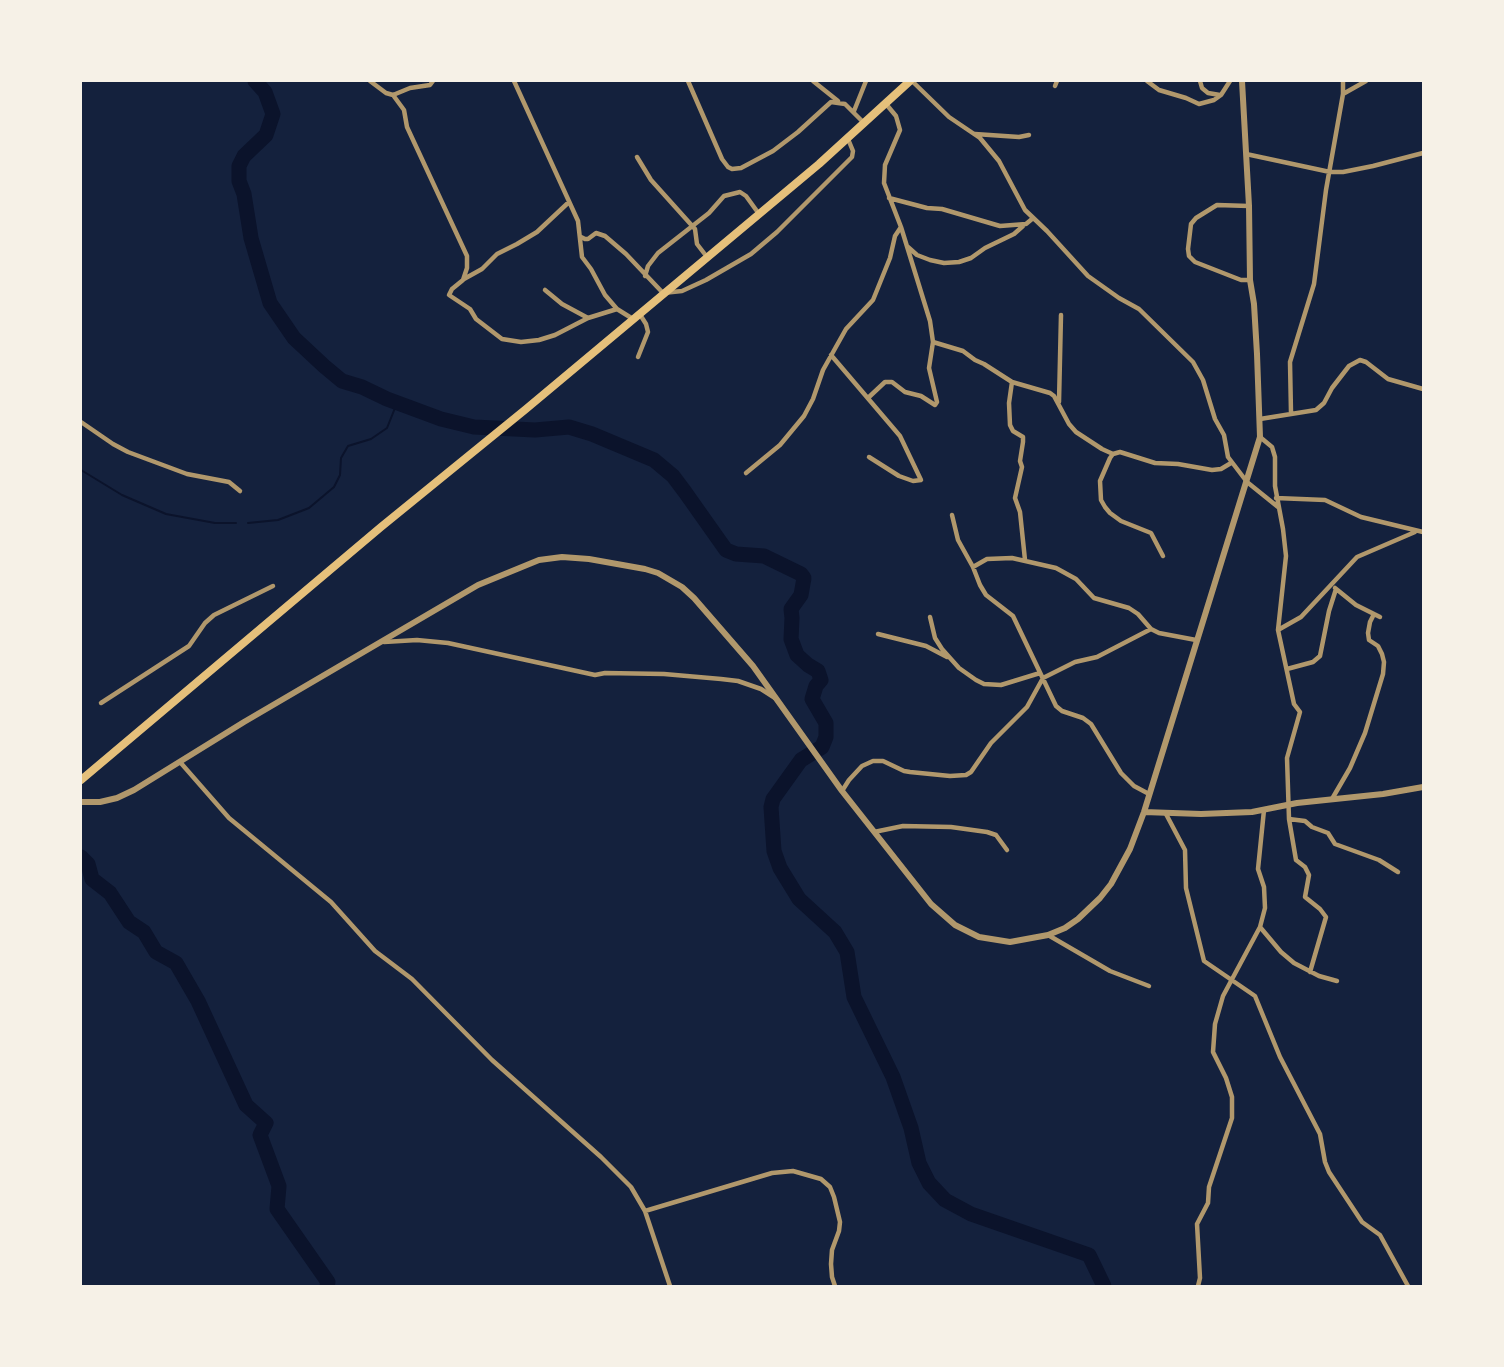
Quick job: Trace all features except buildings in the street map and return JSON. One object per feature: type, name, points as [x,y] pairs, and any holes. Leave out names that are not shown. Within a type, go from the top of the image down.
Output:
[{"type":"highway","points":[[81,780],[848,139],[911,81]]},
{"type":"street","points":[[370,81],[386,93],[393,95],[411,88],[430,85],[433,81]]},
{"type":"street","points":[[514,81],[578,221],[582,257],[605,296],[617,309],[636,316],[646,324],[648,332],[638,357]]},
{"type":"street","points":[[688,81],[722,159],[732,169],[741,168],[773,151],[798,132],[826,104],[841,102]]},
{"type":"street","points":[[813,81],[854,111],[865,124]]},
{"type":"street","points":[[854,111],[866,81]]},
{"type":"street","points":[[911,81],[949,117],[975,134],[999,161],[1021,204],[1032,219],[1047,231],[1088,276],[1139,309],[1192,362],[1203,380],[1215,419],[1224,435],[1227,457],[1247,482],[1278,507]]},
{"type":"street","points":[[1147,81],[1159,90],[1199,104],[1214,100],[1221,95],[1230,81]]},
{"type":"street","points":[[1200,81],[1202,88],[1208,93],[1221,95]]},
{"type":"street","points":[[81,802],[100,802],[117,798],[478,585],[539,560],[562,557],[602,561],[658,573],[682,587],[718,624],[778,700],[842,791],[931,904],[963,930],[993,941],[1010,942],[1048,935],[1078,919],[1100,898],[1121,867],[1144,812],[1260,437],[1255,314],[1250,280],[1249,206],[1242,81]]},
{"type":"street","points":[[1291,413],[1290,362],[1314,284],[1326,189],[1343,94],[1343,81]]},
{"type":"street","points":[[1343,94],[1366,81]]},
{"type":"street","points":[[393,95],[404,110],[407,127],[467,256],[467,268],[463,280]]},
{"type":"street","points":[[869,397],[885,382],[892,382],[900,389],[936,404],[929,368],[933,342],[926,300],[884,183],[885,165],[900,130],[896,116],[886,104]]},
{"type":"street","points":[[975,134],[1019,137],[1029,135]]},
{"type":"street","points":[[581,237],[588,239],[597,233],[605,236],[626,254],[663,294],[682,291],[752,254],[777,232],[852,158],[853,151],[848,139]]},
{"type":"street","points":[[1246,154],[1330,172],[1343,172],[1423,153]]},
{"type":"street","points":[[637,158],[651,180],[692,225],[696,231],[697,244],[707,257]]},
{"type":"street","points":[[645,276],[652,259],[709,213],[723,196],[740,192],[759,213]]},
{"type":"street","points":[[889,198],[956,213],[986,223],[1013,226],[1026,224]]},
{"type":"street","points":[[570,202],[537,232],[497,254],[482,269],[463,280],[452,289],[449,296],[470,309],[476,319],[502,339],[521,342],[539,340],[588,318],[617,309]]},
{"type":"street","points":[[1249,206],[1217,206],[1196,218],[1191,224],[1188,249],[1189,256],[1195,262],[1241,280],[1250,280]]},
{"type":"street","points":[[906,245],[917,255],[930,260],[944,263],[959,262],[1000,242],[1032,219]]},
{"type":"street","points":[[746,473],[780,446],[794,430],[813,399],[817,384],[846,329],[873,300],[890,258],[895,236],[901,227]]},
{"type":"street","points":[[545,290],[570,309],[588,318]]},
{"type":"street","points":[[1059,405],[1061,315]]},
{"type":"street","points":[[933,342],[963,351],[1012,382],[1050,393],[1076,432],[1113,454],[1120,452],[1155,463],[1178,464],[1212,470],[1221,469],[1231,463]]},
{"type":"street","points":[[831,355],[900,436],[921,480],[913,482],[899,476],[869,456]]},
{"type":"street","points":[[1260,419],[1316,410],[1321,407],[1339,378],[1357,360],[1366,362],[1388,380],[1423,389]]},
{"type":"street","points":[[1012,382],[1009,403],[1010,425],[1013,431],[1023,437],[1020,460],[1022,467],[1015,498],[1021,523],[1025,560]]},
{"type":"street","points":[[81,422],[112,444],[128,452],[187,474],[229,482],[240,491]]},
{"type":"street","points":[[1260,437],[1272,447],[1275,457],[1276,498],[1286,556],[1278,630],[1294,704],[1300,712],[1287,758],[1287,805],[1296,860],[1305,867],[1309,874],[1305,897],[1326,917],[1310,972]]},
{"type":"street","points":[[1113,454],[1102,473],[1101,500],[1110,513],[1121,521],[1151,533],[1163,556]]},
{"type":"street","points":[[1276,498],[1325,500],[1361,517],[1423,532]]},
{"type":"street","points":[[952,515],[958,540],[984,592],[1013,616],[1056,706],[1062,711],[1083,718],[1090,724],[1121,773],[1134,786],[1149,794]]},
{"type":"street","points":[[1278,630],[1300,617],[1357,557],[1416,532]]},
{"type":"street","points":[[973,567],[987,559],[1012,558],[1065,572],[1076,579],[1089,595],[1129,608],[1138,614],[1151,629],[1159,633],[1196,640]]},
{"type":"street","points":[[1331,584],[1356,605],[1377,615],[1370,622],[1369,640],[1378,646],[1384,662],[1383,674],[1365,733],[1350,768],[1332,799]]},
{"type":"street","points":[[101,703],[189,646],[205,623],[214,615],[273,586]]},
{"type":"street","points":[[1287,669],[1313,662],[1320,656],[1336,589]]},
{"type":"street","points":[[930,616],[935,638],[952,660],[967,675],[984,684],[992,685],[1008,683],[1020,678],[1042,676],[1075,662],[1097,657],[1151,629]]},
{"type":"street","points":[[878,634],[926,646],[952,660]]},
{"type":"street","points":[[381,642],[402,640],[440,642],[595,675],[605,673],[664,674],[738,681],[761,689],[778,700]]},
{"type":"street","points":[[842,791],[862,766],[873,760],[883,761],[910,772],[950,776],[966,775],[971,772],[991,744],[1028,707],[1042,676]]},
{"type":"street","points":[[180,762],[230,818],[331,902],[375,951],[412,979],[492,1060],[632,1187],[645,1211],[670,1286]]},
{"type":"street","points":[[1144,812],[1228,814],[1332,799],[1383,795],[1423,787]]},
{"type":"street","points":[[1198,1286],[1200,1278],[1197,1224],[1208,1203],[1209,1187],[1232,1118],[1232,1097],[1226,1078],[1213,1052],[1215,1024],[1223,996],[1260,927],[1266,897],[1258,869],[1264,810]]},
{"type":"street","points":[[1166,814],[1185,850],[1186,888],[1204,961],[1255,996],[1280,1057],[1317,1126],[1329,1172],[1362,1222],[1380,1235],[1408,1286]]},
{"type":"street","points":[[1289,819],[1305,821],[1312,827],[1328,833],[1335,844],[1379,860],[1398,872]]},
{"type":"street","points":[[874,832],[903,826],[951,827],[987,831],[996,835],[1007,850]]},
{"type":"street","points":[[1260,927],[1285,957],[1310,972],[1337,981]]},
{"type":"street","points":[[1048,935],[1110,970],[1149,986]]},
{"type":"street","points":[[645,1211],[784,1171],[811,1175],[821,1179],[830,1187],[840,1222],[832,1250],[831,1277],[835,1286]]},
{"type":"waterway","points":[[255,81],[265,92],[273,114],[266,135],[244,156],[239,166],[239,181],[244,194],[251,238],[270,303],[294,338],[324,366],[342,381],[441,419],[474,427],[535,430],[569,427],[654,460],[673,476],[726,550],[736,554],[764,556],[801,574],[804,578],[801,595],[791,609],[791,639],[797,655],[818,671],[821,680],[816,686],[812,699],[826,723],[826,737],[822,747],[801,760],[773,799],[771,807],[774,851],[780,868],[799,899],[835,932],[847,952],[854,997],[893,1077],[911,1128],[919,1163],[929,1183],[945,1200],[971,1214],[1089,1255],[1104,1286]]},
{"type":"waterway","points":[[248,523],[278,520],[309,508],[334,487],[340,475],[341,458],[348,446],[371,439],[387,428],[397,403]]},
{"type":"waterway","points":[[81,470],[122,495],[166,514],[215,523],[236,523]]},
{"type":"waterway","points":[[81,857],[88,864],[92,879],[110,893],[129,922],[144,932],[156,952],[176,963],[198,1001],[246,1105],[266,1123],[260,1135],[279,1186],[277,1209],[328,1282],[327,1286]]}]
